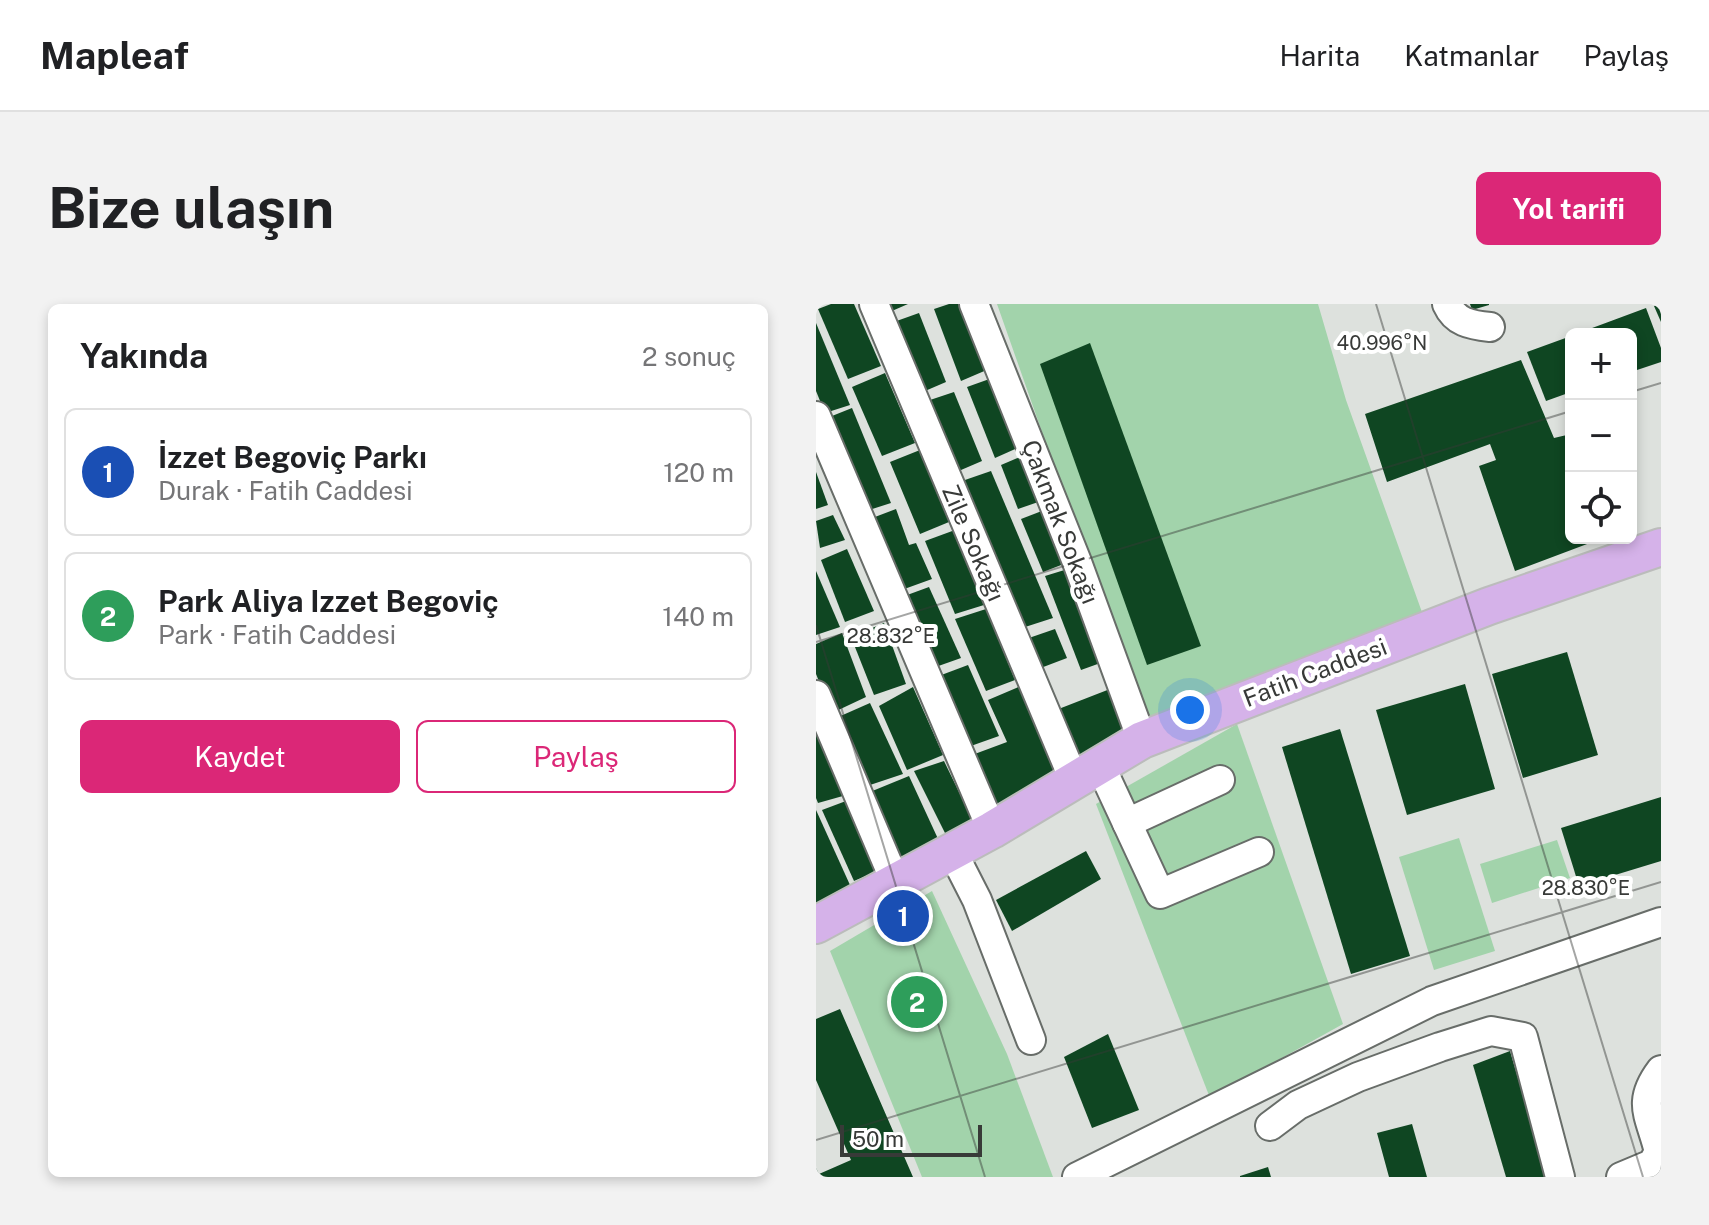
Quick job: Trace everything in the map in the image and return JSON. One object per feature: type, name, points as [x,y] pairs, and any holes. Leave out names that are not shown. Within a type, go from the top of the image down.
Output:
[{"type":"main road","name":"Fatih Caddesi","points":[[816,925],[992,830],[1142,740],[1489,606],[1661,547]]},
{"type":"street","name":"Zile Sokağı","points":[[874,304],[1087,773],[1127,823],[1160,894],[1259,852]]},
{"type":"street","name":"Çakmak Sokağı","points":[[974,304],[1077,562],[1142,740]]},
{"type":"street","points":[[1447,304],[1452,315],[1461,321],[1490,327]]},
{"type":"street","points":[[816,416],[992,830]]},
{"type":"street","points":[[816,695],[895,881]]},
{"type":"street","points":[[1127,823],[1220,780]]},
{"type":"street","points":[[952,851],[982,913],[1031,1040]]},
{"type":"street","points":[[1077,1177],[1432,1001],[1661,922]]},
{"type":"street","points":[[1270,1126],[1298,1105],[1358,1077],[1475,1034],[1509,1032],[1523,1037],[1560,1177]]},
{"type":"street","points":[[1621,1177],[1652,1164],[1659,1152],[1645,1107],[1648,1088],[1661,1070]]},
{"type":"green space","points":[[997,304],[1318,304],[1346,400],[1423,615],[1146,728]]},
{"type":"green space","points":[[1237,724],[1343,1024],[1210,1098],[1096,804]]},
{"type":"green space","points":[[1459,838],[1495,951],[1434,970],[1399,857]]},
{"type":"green space","points":[[1557,840],[1570,878],[1492,903],[1480,864]]},
{"type":"green space","points":[[932,891],[1007,1054],[1053,1177],[922,1177],[830,951]]},
{"type":"building","points":[[831,304],[854,304],[881,366],[848,379],[818,309]]},
{"type":"building","points":[[881,304],[908,304],[885,314]]},
{"type":"building","points":[[963,304],[989,369],[961,381],[934,309]]},
{"type":"building","points":[[1470,304],[1489,304],[1489,305],[1472,310]]},
{"type":"building","points":[[1661,304],[1661,322],[1654,306]]},
{"type":"building","points":[[1646,308],[1661,348],[1661,362],[1637,370],[1637,328],[1592,328]]},
{"type":"building","points":[[919,313],[946,382],[918,394],[891,323]]},
{"type":"building","points":[[816,323],[850,405],[825,413],[816,391]]},
{"type":"building","points":[[1565,338],[1565,394],[1546,401],[1527,352]]},
{"type":"building","points":[[1090,343],[1201,646],[1147,665],[1040,364]]},
{"type":"building","points":[[1521,360],[1554,438],[1565,435],[1565,544],[1587,544],[1515,571],[1479,466],[1496,460],[1490,444],[1387,482],[1365,414]]},
{"type":"building","points":[[885,373],[915,443],[882,456],[852,387]]},
{"type":"building","points":[[995,377],[1022,446],[995,458],[967,387]]},
{"type":"building","points":[[954,392],[982,461],[954,473],[927,401]]},
{"type":"building","points":[[852,408],[891,503],[866,511],[827,418]]},
{"type":"building","points":[[920,450],[949,522],[920,534],[890,462]]},
{"type":"building","points":[[1027,454],[1044,500],[1018,509],[1001,465]]},
{"type":"building","points":[[991,471],[1053,618],[1022,628],[962,481]]},
{"type":"building","points":[[816,472],[828,505],[816,509]]},
{"type":"building","points":[[896,509],[909,545],[916,543],[932,579],[896,592],[867,520]]},
{"type":"building","points":[[1047,509],[1069,562],[1043,572],[1021,519]]},
{"type":"building","points":[[833,515],[845,540],[820,548],[816,521]]},
{"type":"building","points":[[955,530],[984,605],[955,614],[925,541]]},
{"type":"building","points":[[847,549],[874,611],[845,622],[821,560]]},
{"type":"building","points":[[1071,568],[1106,661],[1081,670],[1045,576]]},
{"type":"building","points":[[816,571],[840,627],[816,635]]},
{"type":"building","points":[[929,587],[961,658],[930,669],[899,598]]},
{"type":"building","points":[[986,609],[1015,680],[986,691],[955,619]]},
{"type":"building","points":[[884,623],[906,684],[874,695],[851,637]]},
{"type":"building","points":[[1055,629],[1067,658],[1038,669],[1026,639]]},
{"type":"building","points":[[842,633],[866,697],[832,713],[816,674],[816,644]]},
{"type":"building","points":[[1567,652],[1598,755],[1523,778],[1492,674]]},
{"type":"building","points":[[968,665],[999,736],[968,747],[936,677]]},
{"type":"building","points":[[1465,684],[1495,789],[1407,815],[1376,710]]},
{"type":"building","points":[[1023,685],[1056,765],[1050,779],[997,805],[972,755],[1007,742],[988,700]]},
{"type":"building","points":[[913,687],[943,755],[907,770],[879,706]]},
{"type":"building","points":[[1110,689],[1128,731],[1080,761],[1056,710]]},
{"type":"building","points":[[870,703],[903,774],[864,787],[836,718]]},
{"type":"building","points":[[816,726],[850,794],[818,803],[816,798]]},
{"type":"building","points":[[1340,729],[1410,956],[1351,974],[1282,747]]},
{"type":"building","points":[[944,761],[973,821],[947,837],[914,771]]},
{"type":"building","points":[[909,776],[939,841],[897,864],[865,794]]},
{"type":"building","points":[[1661,797],[1661,861],[1579,886],[1561,828]]},
{"type":"building","points":[[854,798],[882,869],[854,881],[822,810]]},
{"type":"building","points":[[816,810],[850,885],[816,904]]},
{"type":"building","points":[[1086,851],[1101,879],[1012,931],[996,900]]},
{"type":"building","points":[[840,1009],[913,1177],[816,1177],[816,1168],[819,1174],[851,1160],[816,1080],[816,1019]]},
{"type":"building","points":[[1108,1034],[1139,1110],[1092,1128],[1064,1057]]},
{"type":"building","points":[[1510,1051],[1547,1177],[1506,1177],[1473,1065]]},
{"type":"building","points":[[1412,1124],[1427,1177],[1389,1177],[1377,1133]]},
{"type":"building","points":[[1268,1167],[1271,1177],[1240,1177],[1240,1176]]},
{"type":"place","name":"İzzet Begoviç Parkı","points":[[903,916]]},
{"type":"place","name":"Park Aliya Izzet Begoviç","points":[[917,1002]]}]
